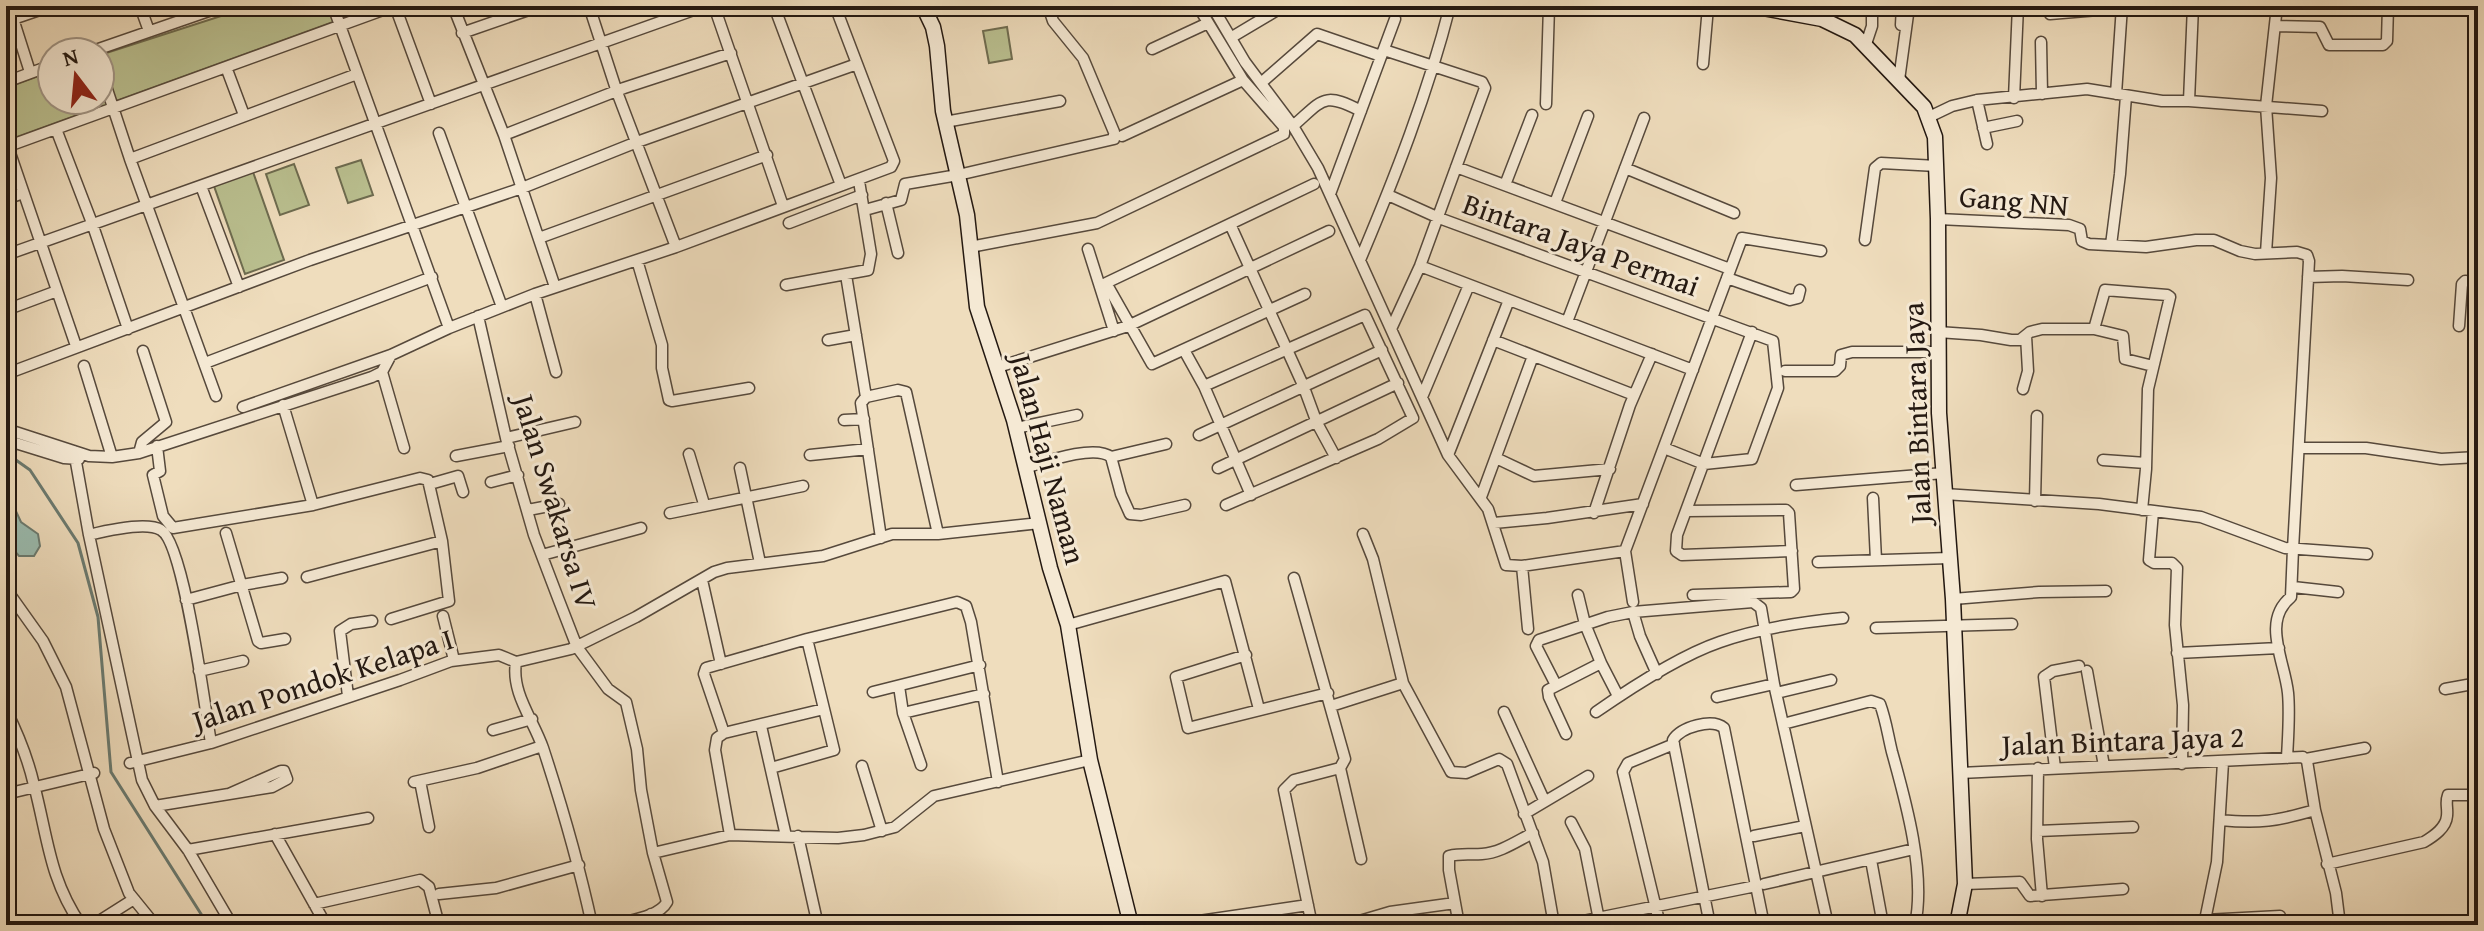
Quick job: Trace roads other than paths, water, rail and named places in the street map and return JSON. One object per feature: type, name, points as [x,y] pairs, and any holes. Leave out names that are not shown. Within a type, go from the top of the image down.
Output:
[{"type":"street","points":[[9,6],[30,72]]},
{"type":"street","points":[[13,19],[51,6]]},
{"type":"street","points":[[140,6],[149,31]]},
{"type":"street","points":[[116,43],[202,9],[223,6]]},
{"type":"street","points":[[333,6],[449,328]]},
{"type":"street","points":[[116,107],[394,6],[431,104]]},
{"type":"street","points":[[453,6],[504,135],[555,287]]},
{"type":"street","points":[[462,33],[540,6]]},
{"type":"street","points":[[589,6],[617,92],[676,247]]},
{"type":"street","points":[[6,255],[705,6]]},
{"type":"street","points":[[714,6],[783,206]]},
{"type":"street","points":[[774,6],[841,185]]},
{"type":"street","points":[[243,407],[391,355],[535,294],[676,247],[891,167],[894,161],[835,6]]},
{"type":"street","name":"Jalan Haji Naman","points":[[923,6],[933,27],[937,46],[945,122],[958,175],[977,307],[1016,428],[1068,625],[1090,760],[1131,925]]},
{"type":"street","points":[[865,210],[901,200],[905,184],[1112,140],[1114,137],[1083,58],[1053,21],[1048,6]]},
{"type":"street","points":[[970,247],[1097,223],[1284,134],[1284,127],[1243,80],[1198,6]]},
{"type":"street","points":[[1212,6],[1318,168],[1448,455],[1463,478],[1481,497],[1494,523],[1506,565],[1522,566],[1625,551]]},
{"type":"street","points":[[1360,260],[1388,195],[1434,66],[1450,6]]},
{"type":"street","points":[[1546,104],[1549,6]]},
{"type":"street","points":[[1579,6],[1727,6]]},
{"type":"street","name":"Jalan Bintara Jaya","points":[[1752,6],[1831,22],[1855,35],[1899,69],[1924,107],[1935,137],[1938,352],[1944,494],[1955,626],[1965,884],[1957,925]]},
{"type":"street","points":[[1866,44],[1872,26],[1872,6]]},
{"type":"street","points":[[1899,69],[1902,6]]},
{"type":"street","points":[[2014,98],[2018,6]]},
{"type":"street","points":[[2189,101],[2193,6]]},
{"type":"street","points":[[2266,253],[2271,178],[2266,106],[2277,6]]},
{"type":"street","points":[[2275,26],[2320,27],[2329,45],[2383,45],[2387,41],[2388,6]]},
{"type":"street","points":[[1703,64],[1708,7]]},
{"type":"street","points":[[1899,69],[1909,7]]},
{"type":"street","points":[[2050,14],[2122,7],[2120,174],[2111,245]]},
{"type":"street","points":[[1232,37],[1279,9]]},
{"type":"street","points":[[1330,194],[1395,19]]},
{"type":"street","points":[[1152,49],[1208,23]]},
{"type":"street","points":[[1261,83],[1317,34],[1434,66]]},
{"type":"street","points":[[2041,42],[2042,94]]},
{"type":"street","points":[[504,135],[731,53]]},
{"type":"street","points":[[6,374],[857,64]]},
{"type":"street","name":"Bintara Jaya Permai","points":[[1434,66],[1482,82],[1485,88],[1439,218],[1752,332]]},
{"type":"street","points":[[226,67],[244,115]]},
{"type":"street","points":[[6,82],[36,70]]},
{"type":"street","points":[[130,159],[357,74]]},
{"type":"street","points":[[1122,136],[1243,80]]},
{"type":"street","points":[[1929,117],[1952,106],[1977,100],[2087,89],[2162,101],[2322,111]]},
{"type":"street","points":[[1293,126],[1328,99],[1338,99],[1361,111]]},
{"type":"street","points":[[1977,100],[1987,144]]},
{"type":"street","points":[[945,122],[1060,101]]},
{"type":"street","points":[[116,114],[216,396]]},
{"type":"street","points":[[1505,185],[1532,115]]},
{"type":"street","points":[[76,346],[7,147],[92,116]]},
{"type":"street","points":[[1555,203],[1588,116]]},
{"type":"street","points":[[1567,322],[1644,118]]},
{"type":"street","points":[[1983,128],[2017,121]]},
{"type":"street","points":[[56,129],[128,329]]},
{"type":"street","points":[[439,133],[502,307]]},
{"type":"street","points":[[539,238],[767,155]]},
{"type":"street","points":[[1865,240],[1875,168],[1881,163],[1937,166]]},
{"type":"street","points":[[1456,167],[1605,221],[1790,300],[1798,298],[1800,290]]},
{"type":"street","points":[[1625,168],[1734,213]]},
{"type":"street","points":[[786,285],[865,272],[869,267],[871,254],[859,181]]},
{"type":"street","points":[[1305,294],[1150,364],[1107,285],[1108,281],[1314,184]]},
{"type":"street","points":[[201,186],[239,287]]},
{"type":"street","points":[[6,199],[23,193]]},
{"type":"street","points":[[789,223],[862,195]]},
{"type":"street","points":[[1388,195],[1439,218],[1391,329]]},
{"type":"street","points":[[886,203],[898,253]]},
{"type":"street","name":"Gang NN","points":[[1938,219],[2069,225],[2080,229],[2085,243],[2146,247],[2214,240],[2240,251],[2297,252],[2307,255],[2308,277]]},
{"type":"street","points":[[1230,224],[1317,423],[1336,458]]},
{"type":"street","points":[[998,367],[1128,326],[1329,231]]},
{"type":"street","points":[[1657,674],[1640,636],[1625,551],[1742,238],[1821,251]]},
{"type":"street","points":[[1088,249],[1114,331]]},
{"type":"street","points":[[637,260],[662,345],[662,368],[669,400],[749,388]]},
{"type":"street","points":[[1420,266],[1693,370]]},
{"type":"street","points":[[846,275],[866,397]]},
{"type":"street","points":[[205,363],[432,277]]},
{"type":"street","points":[[2287,758],[2288,693],[2276,616],[2282,603],[2291,597],[2293,587],[2308,277],[2408,280]]},
{"type":"street","points":[[2459,326],[2462,284],[2465,281],[2478,282]]},
{"type":"street","points":[[1422,397],[1469,285]]},
{"type":"street","points":[[2094,329],[2105,290],[2169,296],[2145,412],[2147,511],[2149,560],[2172,563],[2177,568],[2175,625],[2183,705],[2182,764]]},
{"type":"street","points":[[6,310],[57,291]]},
{"type":"street","points":[[535,294],[556,372]]},
{"type":"street","points":[[1448,455],[1509,300]]},
{"type":"street","points":[[1204,386],[1365,315],[1413,419],[1336,458],[1226,505]]},
{"type":"street","name":"Jalan Swakarsa IV","points":[[478,316],[528,510],[577,647],[714,572],[823,556],[892,534],[938,534],[1040,523]]},
{"type":"street","points":[[1938,332],[2020,340],[2042,329],[2094,329],[2123,336],[2125,359],[2153,366]]},
{"type":"street","points":[[1664,448],[1704,464],[1741,462],[1755,456],[1778,388],[1773,341],[1752,332],[1704,464],[1687,511],[1675,546],[1682,555],[1792,551]]},
{"type":"street","points":[[828,340],[856,335]]},
{"type":"street","points":[[2023,389],[2028,371],[2026,336]]},
{"type":"street","points":[[1493,340],[1634,395]]},
{"type":"street","points":[[1184,350],[1204,386],[1251,495]]},
{"type":"street","points":[[1199,435],[1382,350]]},
{"type":"street","points":[[139,453],[142,442],[166,422],[143,351]]},
{"type":"street","points":[[1785,371],[1835,371],[1840,366],[1841,355],[1852,352],[1938,352]]},
{"type":"street","points":[[1594,513],[1634,395],[1652,354]]},
{"type":"street","points":[[6,440],[75,455],[112,457],[139,453],[372,377],[382,372],[391,355]]},
{"type":"street","points":[[1481,497],[1533,356]]},
{"type":"street","points":[[84,366],[112,457]]},
{"type":"street","points":[[382,372],[404,448]]},
{"type":"street","points":[[1218,468],[1398,383]]},
{"type":"street","points":[[881,538],[861,403],[866,397],[898,390],[906,392],[938,534]]},
{"type":"street","points":[[283,405],[313,505]]},
{"type":"street","points":[[1016,428],[1077,415]]},
{"type":"street","points":[[2035,501],[2037,416]]},
{"type":"street","points":[[844,420],[864,419]]},
{"type":"street","points":[[456,456],[575,422]]},
{"type":"street","points":[[6,429],[75,455]]},
{"type":"street","points":[[1111,457],[1166,444]]},
{"type":"street","points":[[157,446],[161,464],[160,471],[153,475],[163,516],[173,528],[313,505],[420,478],[429,482],[458,476],[463,492]]},
{"type":"street","points":[[2299,448],[2366,448],[2441,459],[2478,457]]},
{"type":"street","points":[[810,455],[868,449]]},
{"type":"street","points":[[1025,468],[1078,454],[1105,453],[1111,457],[1130,514],[1141,515],[1185,505]]},
{"type":"street","points":[[689,454],[704,504]]},
{"type":"street","points":[[75,455],[134,762],[155,806],[188,850],[232,925]]},
{"type":"street","points":[[1496,458],[1534,476],[1610,469]]},
{"type":"street","points":[[2103,460],[2146,463]]},
{"type":"street","points":[[740,468],[760,563]]},
{"type":"street","points":[[1796,485],[1944,473]]},
{"type":"street","points":[[491,482],[518,475]]},
{"type":"street","points":[[391,619],[449,601],[442,541],[429,482]]},
{"type":"street","points":[[670,513],[803,486]]},
{"type":"street","points":[[1944,494],[2099,504],[2201,517],[2293,549],[2367,554]]},
{"type":"street","points":[[1873,498],[1876,560]]},
{"type":"street","points":[[528,510],[559,504]]},
{"type":"street","points":[[1494,523],[1594,513],[1643,504]]},
{"type":"street","points":[[1687,511],[1786,510],[1789,513],[1792,551],[1794,589],[1791,592],[1693,595]]},
{"type":"street","points":[[89,535],[158,528],[172,544],[186,600],[211,743]]},
{"type":"street","points":[[542,555],[641,528]]},
{"type":"street","points":[[226,533],[258,641],[285,639]]},
{"type":"street","points":[[1363,534],[1378,580],[1403,683],[1451,772],[1466,773],[1495,760],[1504,760],[1543,862],[1554,925]]},
{"type":"street","points":[[307,577],[442,541]]},
{"type":"street","points":[[1818,562],[1950,558]]},
{"type":"street","points":[[1522,566],[1528,629]]},
{"type":"street","points":[[186,600],[282,578]]},
{"type":"street","points":[[1294,578],[1345,759],[1340,768],[1361,859]]},
{"type":"street","points":[[702,580],[721,664]]},
{"type":"street","points":[[1068,625],[1221,581],[1227,583],[1259,709]]},
{"type":"street","points":[[2293,587],[2338,592]]},
{"type":"street","points":[[6,589],[43,641],[66,687],[92,773],[104,829],[129,893],[155,925]]},
{"type":"street","points":[[1953,599],[2039,592],[2106,591]]},
{"type":"street","points":[[1578,595],[1585,624],[1618,696]]},
{"type":"street","points":[[724,733],[703,672],[706,668],[957,602],[966,606],[980,665],[998,782]]},
{"type":"street","points":[[1556,685],[1536,646],[1539,640],[1549,635],[1633,607],[1753,602],[1761,608],[1826,925]]},
{"type":"street","points":[[443,616],[454,660]]},
{"type":"street","points":[[1596,712],[1618,696],[1704,648],[1807,622],[1843,618]]},
{"type":"street","points":[[348,696],[340,631],[351,624],[372,621]]},
{"type":"street","points":[[1876,628],[2012,624]]},
{"type":"street","points":[[771,768],[834,750],[807,639]]},
{"type":"street","points":[[577,647],[608,689],[626,702],[637,749],[653,853],[667,902],[664,908],[651,914],[614,925]]},
{"type":"street","name":"Jalan Pondok Kelapa I","points":[[134,762],[211,743],[454,660],[499,655],[516,662],[577,647]]},
{"type":"street","points":[[2177,653],[2279,648]]},
{"type":"street","points":[[1246,655],[1178,676],[1175,680],[1188,728],[1328,693]]},
{"type":"street","points":[[199,671],[243,661]]},
{"type":"street","points":[[516,662],[514,684],[542,746],[579,865],[592,925]]},
{"type":"street","points":[[1566,734],[1547,692],[1601,663]]},
{"type":"street","points":[[873,692],[980,665]]},
{"type":"street","points":[[2055,768],[2044,677],[2053,671],[2083,668],[2104,766]]},
{"type":"street","points":[[1717,697],[1831,680]]},
{"type":"street","points":[[1331,706],[1403,683]]},
{"type":"street","points":[[2445,689],[2478,683]]},
{"type":"street","points":[[899,686],[903,713],[921,765]]},
{"type":"street","points":[[903,713],[984,694]]},
{"type":"street","points":[[1783,724],[1871,701],[1880,704],[1904,793],[1914,849],[1915,925]]},
{"type":"street","points":[[730,835],[714,744],[724,733],[824,709]]},
{"type":"street","points":[[6,710],[35,787],[60,891],[81,925]]},
{"type":"street","points":[[1504,712],[1544,800]]},
{"type":"street","points":[[493,730],[532,719]]},
{"type":"street","points":[[1710,925],[1674,737],[1682,731],[1714,723],[1724,728],[1760,885],[1764,925]]},
{"type":"street","points":[[761,726],[817,921]]},
{"type":"street","points":[[1660,925],[1623,772],[1628,763],[1674,744]]},
{"type":"street","points":[[429,827],[417,782],[477,768],[542,746]]},
{"type":"street","name":"Jalan Bintara Jaya 2","points":[[1960,773],[2306,759],[2365,748]]},
{"type":"street","points":[[2306,759],[2327,864],[2336,893],[2340,925]]},
{"type":"street","points":[[653,853],[730,835],[850,838],[882,831],[905,821],[934,796],[1090,760]]},
{"type":"street","points":[[2223,762],[2217,862],[2205,922],[2280,916]]},
{"type":"street","points":[[862,766],[882,831]]},
{"type":"street","points":[[1312,925],[1284,790],[1294,780],[1340,768]]},
{"type":"street","points":[[2038,768],[2042,896]]},
{"type":"street","points":[[155,806],[229,794],[272,787],[287,779],[281,771],[229,794]]},
{"type":"street","points":[[6,794],[92,773]]},
{"type":"street","points":[[1524,814],[1588,776]]},
{"type":"street","points":[[2327,864],[2424,842],[2444,824],[2448,795],[2478,795]]},
{"type":"street","points":[[2220,820],[2272,822],[2315,810]]},
{"type":"street","points":[[188,850],[368,818]]},
{"type":"street","points":[[1571,822],[1585,849],[1599,921]]},
{"type":"street","points":[[1754,836],[1805,826]]},
{"type":"street","points":[[2038,831],[2133,827]]},
{"type":"street","points":[[1459,925],[1449,856],[1490,853],[1533,833]]},
{"type":"street","points":[[275,834],[326,925]]},
{"type":"street","points":[[1563,925],[1599,921],[1656,906],[1816,874],[1914,849]]},
{"type":"street","points":[[1871,860],[1883,925]]},
{"type":"street","points":[[439,894],[496,888],[579,865]]},
{"type":"street","points":[[314,904],[420,880],[429,887],[439,925]]},
{"type":"street","points":[[1965,884],[2020,882],[2030,896],[2123,889]]},
{"type":"street","points":[[93,925],[134,899]]},
{"type":"street","points":[[1346,925],[1390,912],[1455,903]]},
{"type":"street","points":[[1172,925],[1308,905]]},
{"type":"street","points":[[651,914],[655,925]]},
{"type":"water","points":[[6,505],[15,509],[21,522],[38,534],[40,546],[34,556],[19,556],[6,541]]},
{"type":"waterway","points":[[6,453],[30,470],[78,543],[98,617],[111,772],[208,925]]}]
